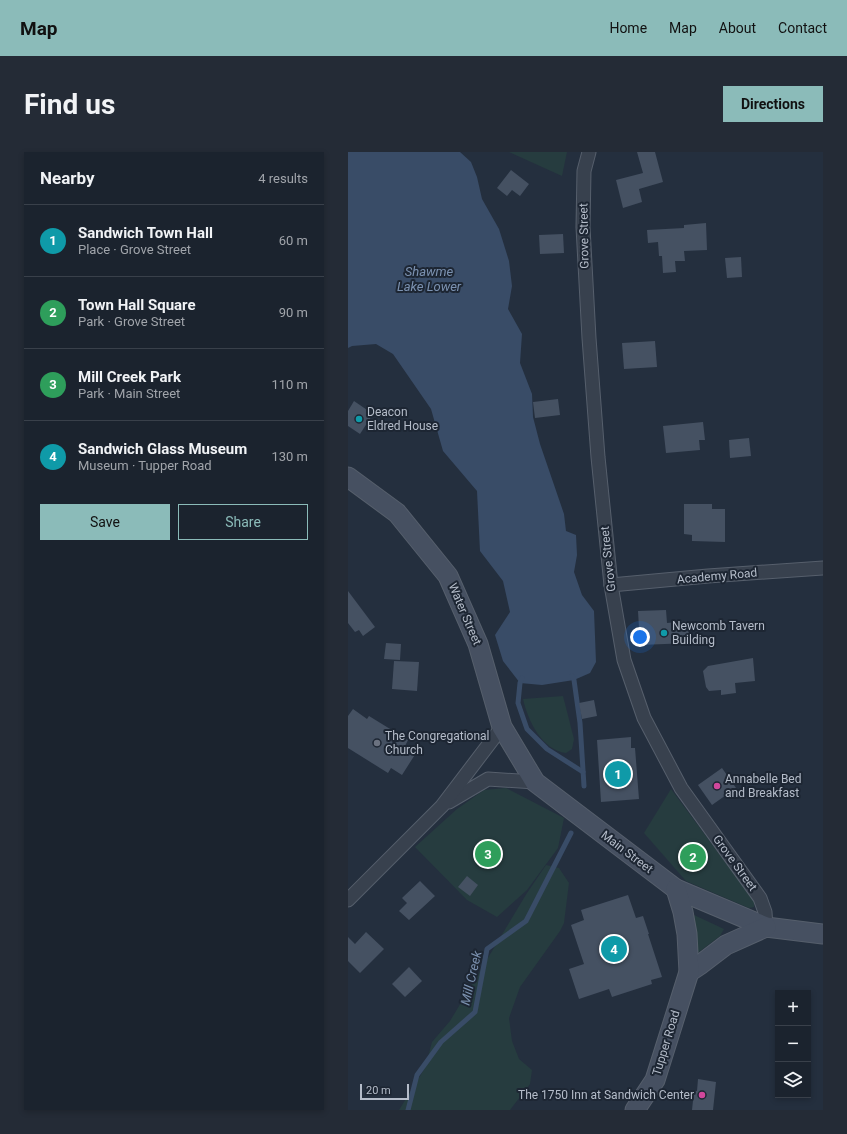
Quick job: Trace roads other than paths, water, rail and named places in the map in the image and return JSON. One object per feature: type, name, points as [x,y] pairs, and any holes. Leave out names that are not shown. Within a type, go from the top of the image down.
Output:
[{"type":"main road","name":"Water Street","points":[[348,477],[397,513],[448,576],[478,644],[502,727],[535,782]]},
{"type":"main road","name":"Main Street","points":[[535,782],[676,889],[766,926],[823,934]]},
{"type":"main road","name":"Tupper Road","points":[[635,1110],[655,1080],[689,972],[687,934],[683,912],[676,889]]},
{"type":"main road","points":[[689,972],[726,945],[766,926]]},
{"type":"street","name":"Grove Street","points":[[589,152],[584,171],[582,227],[598,457],[611,586],[624,660],[644,718],[686,797],[760,898],[765,912],[766,926]]},
{"type":"street","name":"Academy Road","points":[[611,586],[708,576],[823,568]]},
{"type":"street","points":[[348,900],[442,806],[502,727]]},
{"type":"street","points":[[442,806],[488,779],[535,782]]},
{"type":"water","name":"Shawme Lake Lower","points":[[348,152],[460,152],[471,162],[477,177],[482,199],[499,229],[509,261],[512,286],[508,309],[522,334],[520,363],[532,394],[533,417],[540,444],[564,514],[566,531],[576,535],[577,555],[574,572],[582,595],[594,611],[596,662],[590,673],[574,680],[542,685],[520,683],[503,661],[495,635],[510,612],[503,581],[480,551],[477,491],[443,451],[431,409],[393,354],[376,344],[352,346],[348,348]]},
{"type":"waterway","points":[[572,676],[574,680],[580,723],[584,786]]},
{"type":"waterway","points":[[522,678],[518,703],[527,729],[547,749],[583,772]]},
{"type":"waterway","name":"Mill Creek","points":[[408,1110],[417,1075],[441,1042],[475,1012],[487,949],[526,921],[571,833]]},
{"type":"place","name":"Deacon Eldred House","points":[[359,419]]},
{"type":"place","name":"Newcomb Tavern Building","points":[[664,633]]},
{"type":"place","name":"The Congregational Church","points":[[377,743]]},
{"type":"place","name":"Sandwich Town Hall","points":[[618,774]]},
{"type":"place","name":"Annabelle Bed and Breakfast","points":[[717,786]]},
{"type":"place","name":"Mill Creek Park","points":[[488,854]]},
{"type":"place","name":"Town Hall Square","points":[[693,857]]},
{"type":"place","name":"Sandwich Glass Museum","points":[[614,949]]},
{"type":"place","name":"The 1750 Inn at Sandwich Center","points":[[702,1095]]}]
